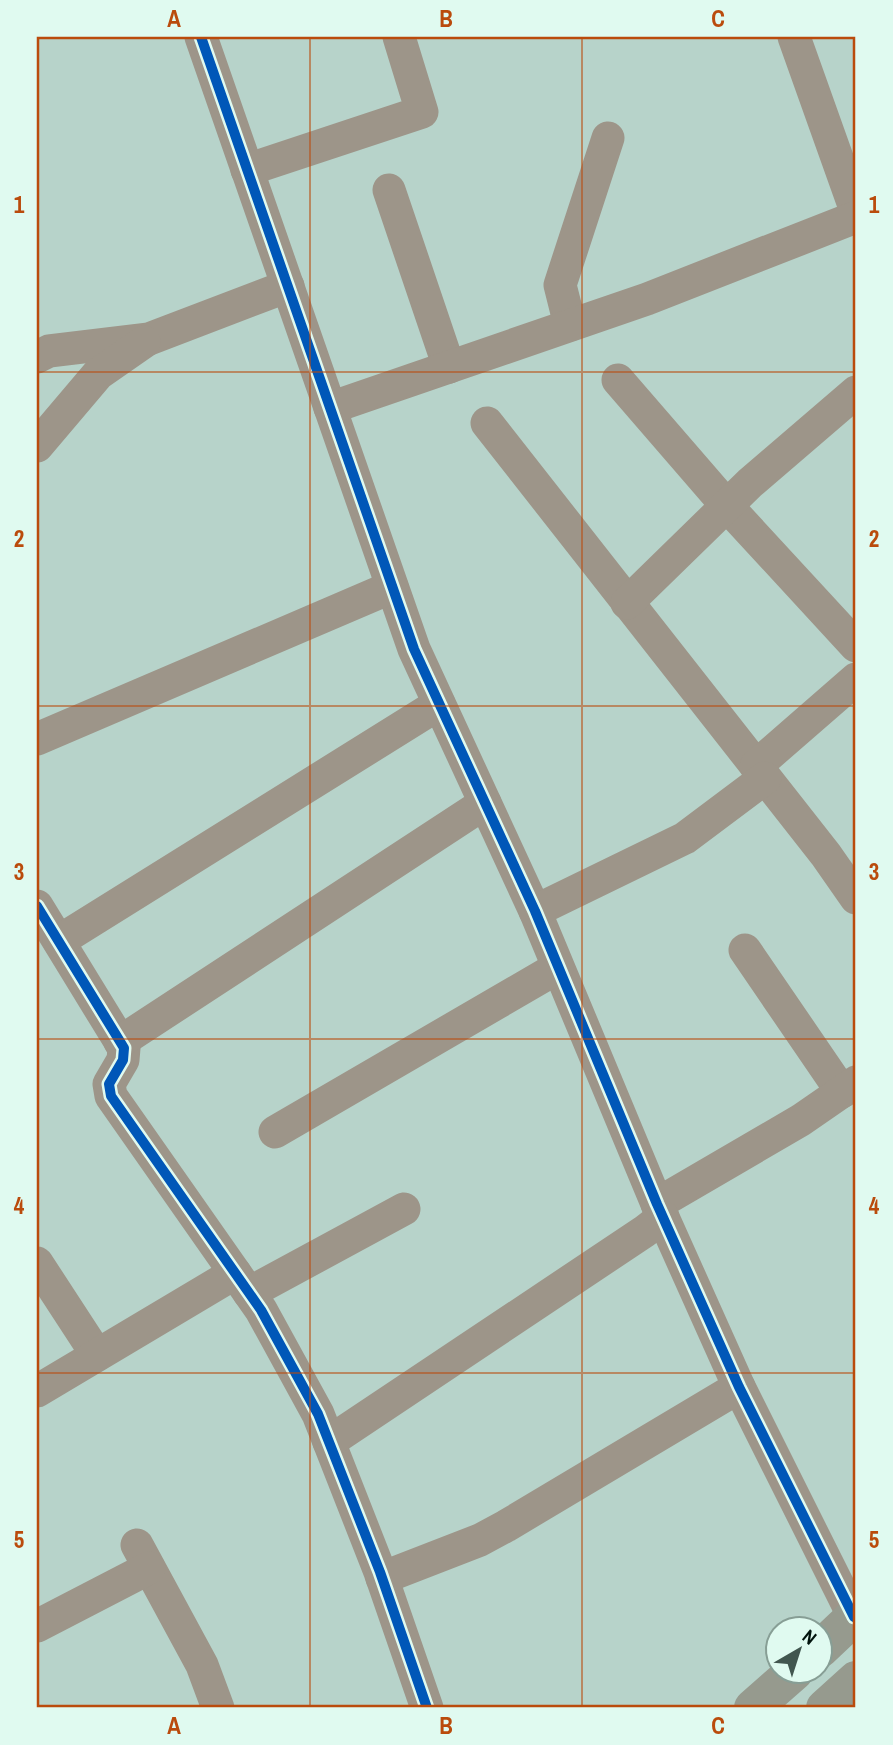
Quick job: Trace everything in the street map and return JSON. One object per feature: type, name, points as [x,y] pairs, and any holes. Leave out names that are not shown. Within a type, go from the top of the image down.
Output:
[{"type":"main road","points":[[834,1636],[855,1616]]},
{"type":"main road","points":[[825,1708],[856,1680]]},
{"type":"main road","points":[[753,1708],[777,1686]]},
{"type":"street","points":[[201,37],[414,649],[535,911],[660,1210],[738,1387],[855,1616]]},
{"type":"street","points":[[247,170],[422,112],[399,37]]},
{"type":"street","points":[[330,408],[647,299],[856,214],[794,37]]},
{"type":"street","points":[[570,326],[560,285],[608,138]]},
{"type":"street","points":[[389,190],[449,367]]},
{"type":"street","points":[[37,446],[98,374],[149,339],[288,286]]},
{"type":"street","points":[[37,357],[49,351],[149,339]]},
{"type":"street","points":[[618,380],[727,506],[856,646]]},
{"type":"street","points":[[627,603],[750,483],[856,392]]},
{"type":"street","points":[[487,424],[826,855],[856,898]]},
{"type":"street","points":[[37,739],[392,587]]},
{"type":"street","points":[[535,911],[685,838],[760,772],[856,679]]},
{"type":"street","points":[[50,939],[439,704]]},
{"type":"street","points":[[120,1042],[485,803]]},
{"type":"street","points":[[37,906],[50,939],[124,1048],[123,1060],[109,1084],[111,1096],[261,1310],[318,1414],[382,1578],[427,1708]]},
{"type":"street","points":[[329,1442],[646,1231],[660,1210],[851,1091],[745,950]]},
{"type":"street","points":[[275,1132],[557,968]]},
{"type":"street","points":[[37,1391],[97,1355],[242,1283],[404,1209]]},
{"type":"street","points":[[37,1263],[97,1355]]},
{"type":"street","points":[[382,1578],[480,1540],[738,1387]]},
{"type":"street","points":[[37,1626],[143,1556],[202,1665],[218,1708]]},
{"type":"cycle path","points":[[201,37],[414,649],[535,911],[657,1204],[739,1387],[854,1617]]},
{"type":"cycle path","points":[[37,906],[124,1048],[123,1060],[109,1084],[111,1096],[261,1310],[318,1414],[380,1572],[427,1708]]}]
